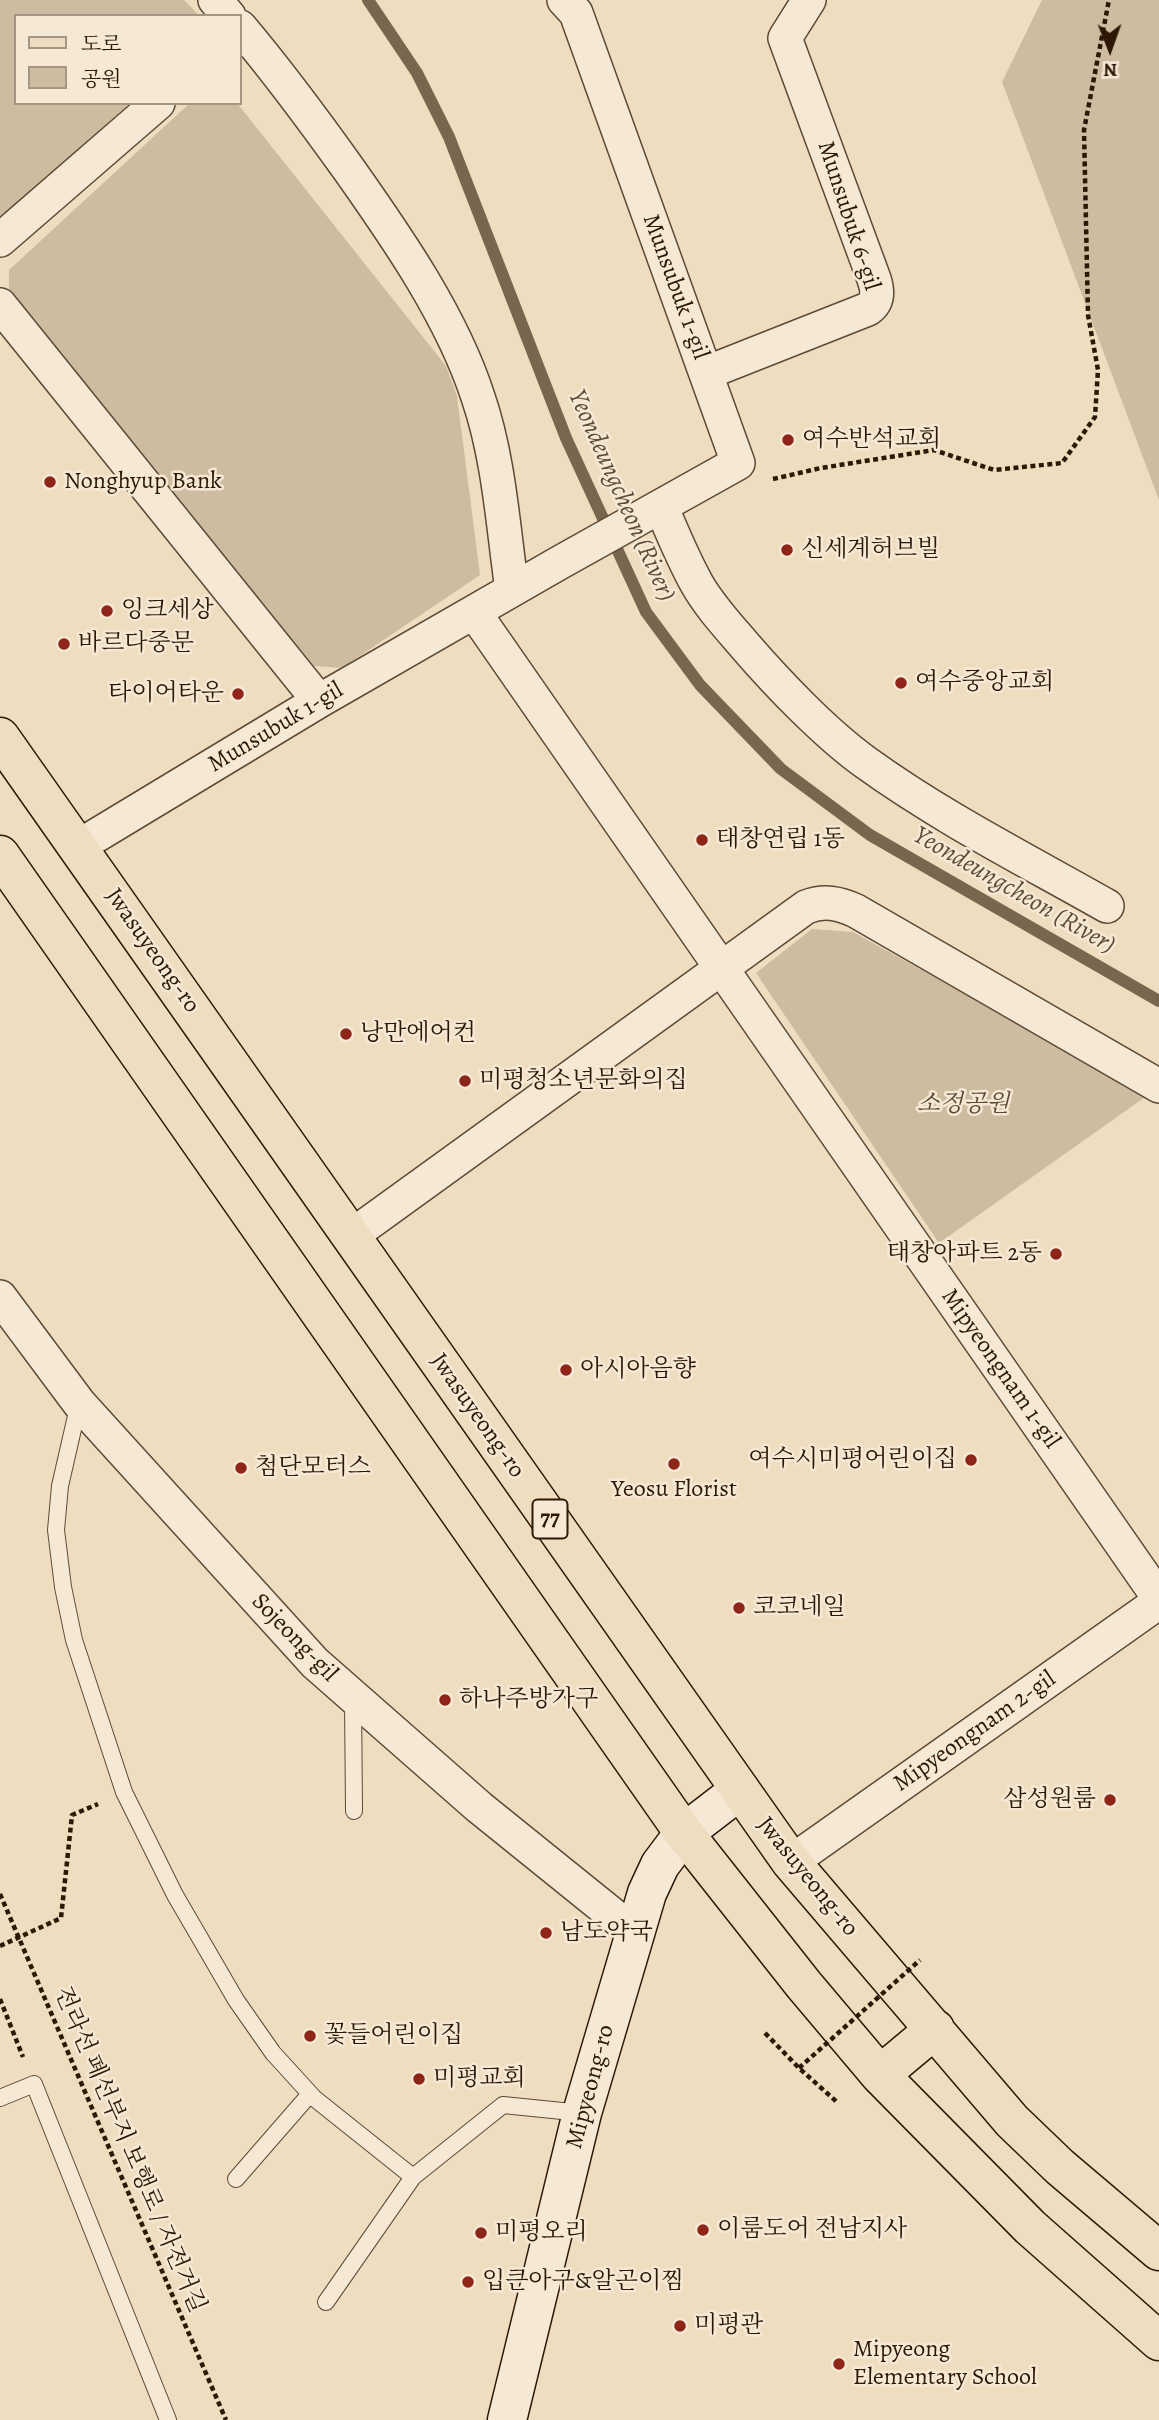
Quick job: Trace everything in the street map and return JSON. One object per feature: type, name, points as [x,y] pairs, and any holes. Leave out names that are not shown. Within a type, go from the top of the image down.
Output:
[{"type":"main road","name":"Jwasuyeong-ro","points":[[0,737],[791,1862],[1022,2130],[1060,2167],[1159,2251]]},
{"type":"main road","points":[[0,855],[684,1833],[796,1975],[880,2075],[1030,2227],[1159,2341]]},
{"type":"main road","points":[[880,2075],[935,2029]]},
{"type":"street","points":[[215,0],[227,14]]},
{"type":"street","name":"Munsubuk 6-gil","points":[[706,373],[861,312],[874,305],[876,300],[874,279],[785,37],[809,0]]},
{"type":"street","name":"Munsubuk 1-gil","points":[[574,4],[738,463]]},
{"type":"street","points":[[242,31],[322,132],[400,242],[467,367],[488,436],[512,590]]},
{"type":"street","points":[[0,240],[156,105]]},
{"type":"street","points":[[0,305],[319,701]]},
{"type":"street","points":[[738,463],[654,510],[698,586],[719,615],[763,666],[862,760],[960,823],[1108,906]]},
{"type":"street","name":"Munsubuk 1-gil","points":[[79,846],[319,701],[654,510]]},
{"type":"street","points":[[474,612],[720,968]]},
{"type":"street","points":[[351,1236],[806,906],[824,903],[846,906],[1159,1086]]},
{"type":"street","name":"Mipyeongnam 1-gil","points":[[720,968],[1159,1600]]},
{"type":"street","name":"Sojeong-gil","points":[[0,1297],[79,1403],[315,1663],[479,1807],[634,1932]]},
{"type":"street","name":"Mipyeongnam 2-gil","points":[[791,1862],[1159,1600]]},
{"type":"street","name":"Mipyeong-ro","points":[[507,2420],[582,2113],[647,1893],[660,1865],[684,1833],[740,1790]]},
{"type":"lane","points":[[79,1403],[60,1486],[57,1539],[74,1640],[124,1792],[175,1895],[236,2000],[273,2053],[310,2094],[413,2176]]},
{"type":"lane","points":[[353,1698],[354,1811]]},
{"type":"lane","points":[[0,2098],[34,2084],[168,2420]]},
{"type":"lane","points":[[236,2179],[310,2094]]},
{"type":"lane","points":[[326,2302],[413,2176],[503,2105],[582,2113]]},
{"type":"path","points":[[738,463],[762,479],[773,479],[821,468],[934,450],[994,470],[1062,463],[1096,417],[1098,370],[1088,315],[1084,130],[1109,0]]},
{"type":"path","points":[[0,1946],[61,1918],[72,1815],[124,1792]]},
{"type":"path","name":"전라선 폐선부지 보행로 / 자전거길","points":[[0,1895],[226,2420]]},
{"type":"path","points":[[799,2068],[920,1960]]},
{"type":"path","points":[[0,1999],[34,2084]]},
{"type":"path","points":[[765,2033],[838,2103]]},
{"type":"green space","points":[[0,0],[184,0],[198,14],[14,14],[14,105],[128,105],[0,221]]},
{"type":"green space","points":[[1042,0],[1159,0],[1159,500],[1002,82]]},
{"type":"green space","points":[[188,105],[239,105],[446,366],[457,396],[480,575],[342,668],[314,666],[9,298],[9,270]]},
{"type":"green space","name":"소정공원","points":[[812,929],[853,932],[1148,1095],[939,1243],[756,973]]},
{"type":"waterway","name":"Yeondeungcheon (River)","points":[[368,0],[417,73],[449,137],[566,438],[646,612],[700,685],[781,769],[870,835],[1159,1001]]},
{"type":"place","name":"여수반석교회","points":[[788,440]]},
{"type":"place","name":"Nonghyup Bank","points":[[50,482]]},
{"type":"place","name":"신세계허브빌","points":[[787,550]]},
{"type":"place","name":"잉크세상","points":[[107,611]]},
{"type":"place","name":"바르다중문","points":[[64,644]]},
{"type":"place","name":"여수중앙교회","points":[[901,683]]},
{"type":"place","name":"타이어타운","points":[[238,694]]},
{"type":"place","name":"태창연립 1동","points":[[702,840]]},
{"type":"place","name":"낭만에어컨","points":[[346,1034]]},
{"type":"place","name":"미평청소년문화의집","points":[[465,1081]]},
{"type":"place","name":"태창아파트 2동","points":[[1056,1254]]},
{"type":"place","name":"아시아음향","points":[[566,1370]]},
{"type":"place","name":"여수시미평어린이집","points":[[971,1460]]},
{"type":"place","name":"Yeosu Florist","points":[[674,1464]]},
{"type":"place","name":"첨단모터스","points":[[241,1468]]},
{"type":"place","name":"코코네일","points":[[739,1608]]},
{"type":"place","name":"하나주방가구","points":[[445,1700]]},
{"type":"place","name":"삼성원룸","points":[[1110,1800]]},
{"type":"place","name":"남도약국","points":[[546,1933]]},
{"type":"place","name":"꽃들어린이집","points":[[310,2036]]},
{"type":"place","name":"미평교회","points":[[419,2079]]},
{"type":"place","name":"이룸도어 전남지사","points":[[703,2230]]},
{"type":"place","name":"미평오리","points":[[481,2233]]},
{"type":"place","name":"입큰아구&알곤이찜","points":[[468,2282]]},
{"type":"place","name":"미평관","points":[[680,2326]]},
{"type":"place","name":"Mipyeong Elementary School","points":[[839,2364]]}]
